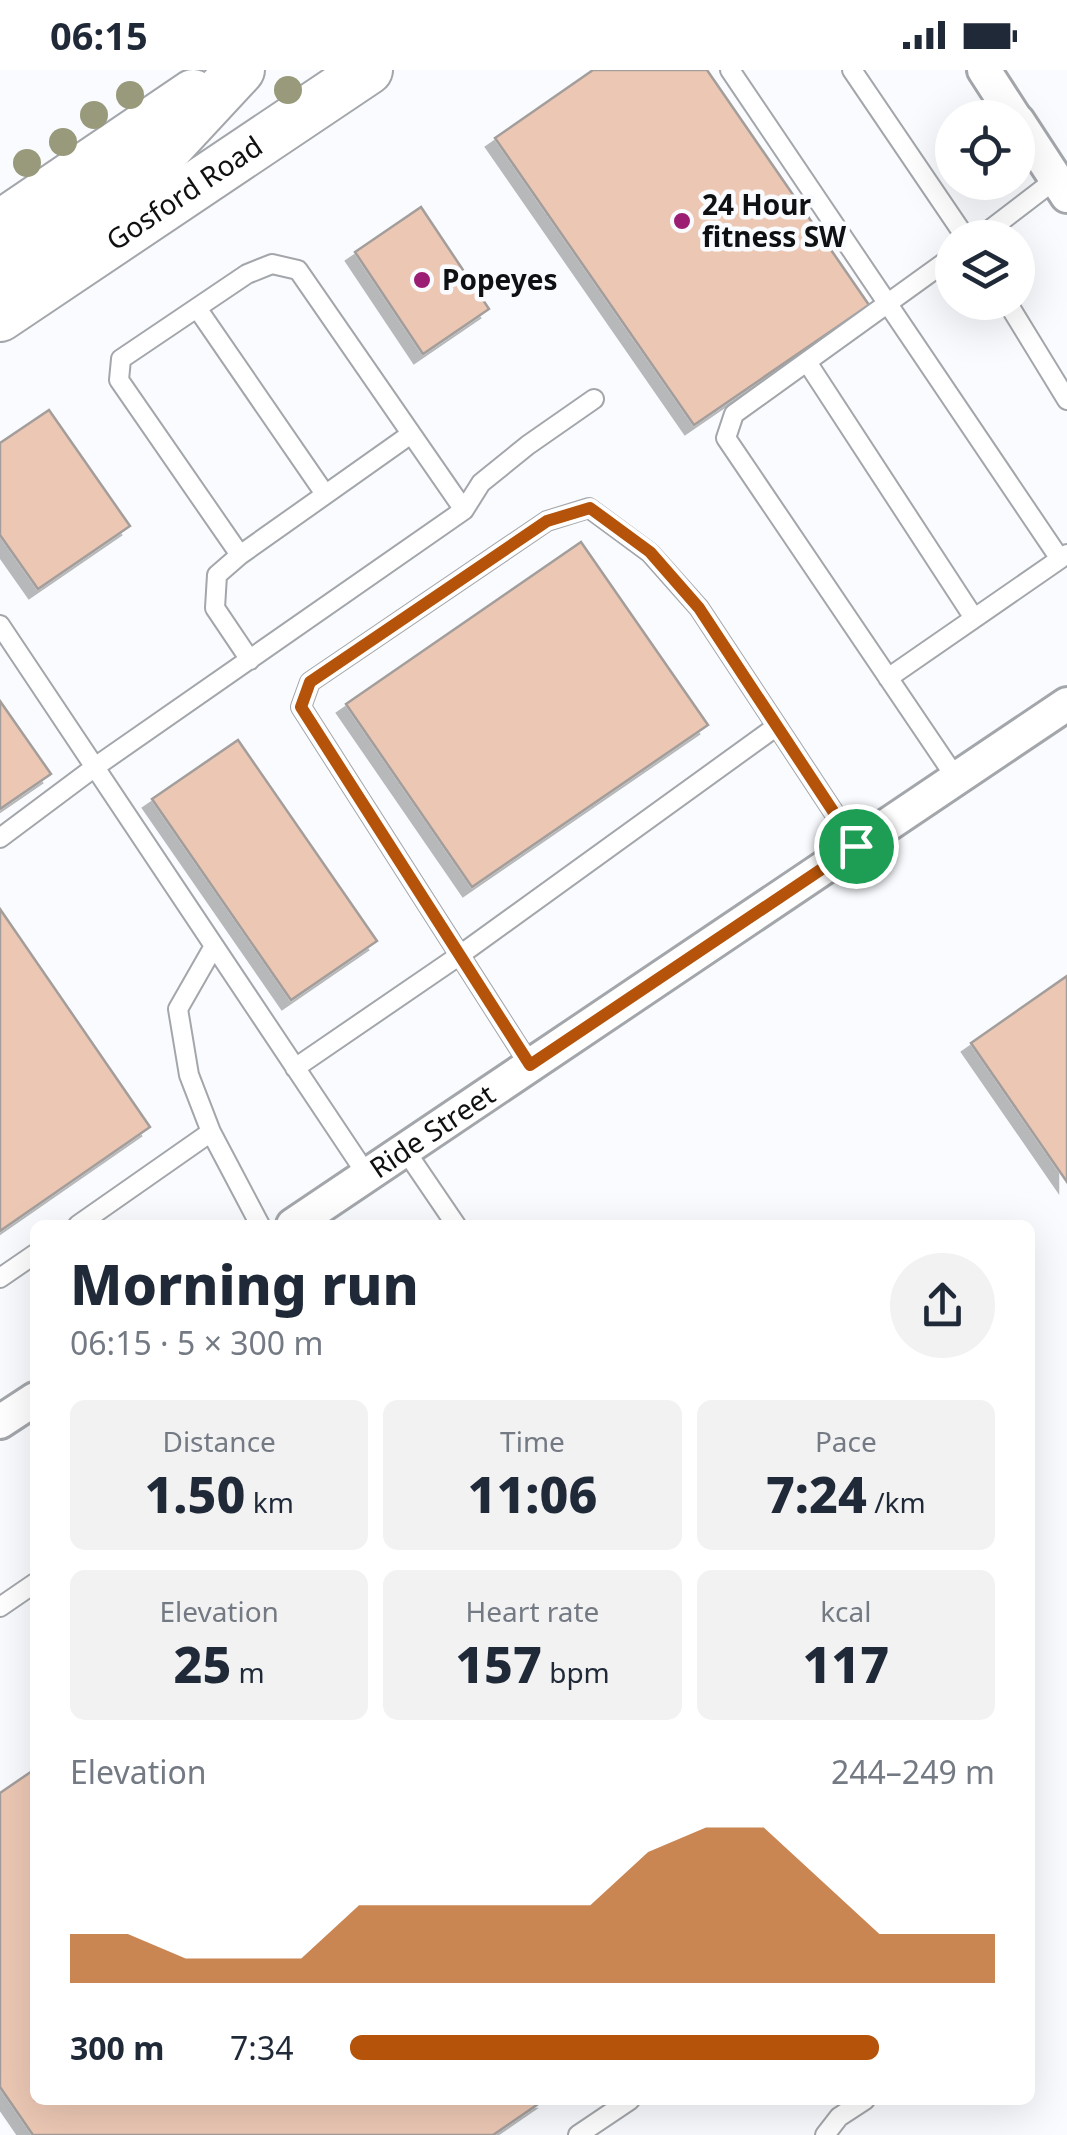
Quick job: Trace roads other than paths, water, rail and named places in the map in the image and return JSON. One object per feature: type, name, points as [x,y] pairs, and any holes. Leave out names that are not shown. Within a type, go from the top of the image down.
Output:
[{"type":"main road","points":[[0,225],[229,70]]},
{"type":"main road","points":[[0,269],[150,168],[240,70]]},
{"type":"main road","name":"Gosford Road","points":[[0,317],[368,70]]},
{"type":"street","points":[[984,70],[1004,100]]},
{"type":"street","points":[[1035,148],[1061,188]]},
{"type":"street","name":"Ride Street","points":[[300,1220],[1067,704]]},
{"type":"street","points":[[0,1422],[30,1402]]},
{"type":"lane","points":[[730,70],[887,305],[1063,556],[888,678]]},
{"type":"lane","points":[[852,70],[954,220]]},
{"type":"lane","points":[[1008,220],[1061,188]]},
{"type":"lane","points":[[240,555],[119,380],[121,359],[247,274],[272,264],[298,270],[464,510]]},
{"type":"lane","points":[[935,270],[734,414],[726,438],[956,778]]},
{"type":"lane","points":[[197,308],[325,494]]},
{"type":"lane","points":[[1018,320],[1067,400]]},
{"type":"lane","points":[[807,362],[974,618]]},
{"type":"lane","points":[[0,838],[464,510],[481,483],[594,399]]},
{"type":"lane","points":[[250,660],[216,608],[217,575],[411,434]]},
{"type":"lane","points":[[530,1065],[301,707],[310,682],[547,521],[590,508],[650,552],[699,608],[856,846]]},
{"type":"lane","points":[[0,624],[367,1174]]},
{"type":"lane","points":[[296,1068],[777,726]]},
{"type":"lane","points":[[214,946],[178,1009],[189,1075],[211,1132],[257,1220]]},
{"type":"lane","points":[[85,1220],[211,1132]]},
{"type":"lane","points":[[405,1150],[453,1220]]},
{"type":"lane","points":[[0,1278],[30,1257]]},
{"type":"lane","points":[[0,1607],[30,1587]]},
{"type":"lane","points":[[578,2135],[623,2105]]},
{"type":"lane","points":[[825,2135],[839,2117],[857,2105]]},
{"type":"place","name":"24 Hour fitness SW","points":[[682,221]]},
{"type":"place","name":"Popeyes","points":[[422,280]]}]
